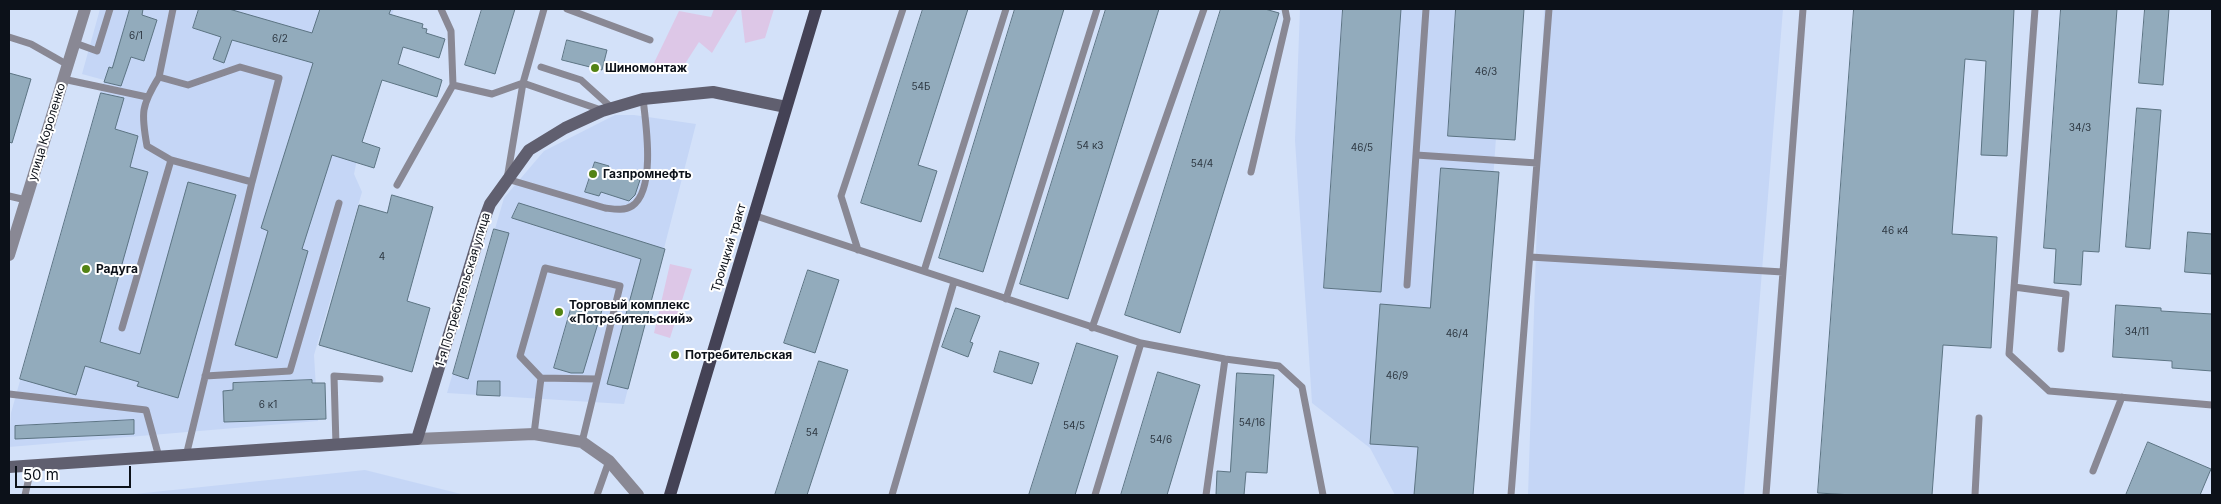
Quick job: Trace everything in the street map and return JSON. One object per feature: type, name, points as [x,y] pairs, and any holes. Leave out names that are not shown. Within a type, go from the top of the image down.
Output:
[{"type":"main road","name":"Троицкий тракт","points":[[670,495],[816,9]]},
{"type":"street","name":"улица Короленко","points":[[9,255],[85,9]]},
{"type":"street","name":"1-я Потребительская улица","points":[[417,439],[490,204],[529,150],[565,128],[607,109],[644,99],[713,92],[786,107]]},
{"type":"street","points":[[9,467],[417,439],[534,434],[582,442],[609,461],[638,495]]},
{"type":"lane","points":[[74,43],[97,51],[110,9]]},
{"type":"lane","points":[[173,9],[159,77],[146,97],[142,117],[147,146],[171,160],[252,182]]},
{"type":"lane","points":[[397,185],[453,85],[451,31],[441,9]]},
{"type":"lane","points":[[544,9],[523,83],[507,179],[605,208],[622,209],[631,206],[638,200],[648,171],[644,99]]},
{"type":"lane","points":[[567,9],[586,12],[650,40]]},
{"type":"lane","points":[[858,250],[841,196],[903,9]]},
{"type":"lane","points":[[924,271],[1006,9]]},
{"type":"lane","points":[[1006,299],[1097,9]]},
{"type":"lane","points":[[1092,328],[1204,9]]},
{"type":"lane","points":[[1251,172],[1287,19],[1285,9]]},
{"type":"lane","points":[[1407,285],[1426,9]]},
{"type":"lane","points":[[1511,495],[1549,9]]},
{"type":"lane","points":[[1766,495],[1803,9]]},
{"type":"lane","points":[[2035,9],[2009,354],[2049,390],[2212,405]]},
{"type":"lane","points":[[9,37],[31,44],[68,65]]},
{"type":"lane","points":[[159,77],[188,85],[240,67],[278,78],[186,456]]},
{"type":"lane","points":[[541,67],[581,80],[607,109]]},
{"type":"lane","points":[[63,79],[146,97]]},
{"type":"lane","points":[[453,85],[492,94],[523,83],[607,109]]},
{"type":"lane","points":[[1416,155],[1537,163]]},
{"type":"lane","points":[[122,328],[171,160]]},
{"type":"lane","points":[[9,196],[26,200]]},
{"type":"lane","points":[[205,376],[290,371],[339,203]]},
{"type":"lane","points":[[753,215],[1141,343],[1279,366],[1302,387],[1323,495]]},
{"type":"lane","points":[[1530,257],[1783,272]]},
{"type":"lane","points":[[582,442],[620,286],[544,268],[520,356],[541,378],[597,379]]},
{"type":"lane","points":[[892,495],[954,282]]},
{"type":"lane","points":[[2014,287],[2066,294],[2061,350]]},
{"type":"lane","points":[[1096,495],[1141,343]]},
{"type":"lane","points":[[1206,495],[1225,358]]},
{"type":"lane","points":[[336,445],[334,376],[380,379]]},
{"type":"lane","points":[[534,434],[541,378]]},
{"type":"lane","points":[[9,394],[146,410],[159,457]]},
{"type":"lane","points":[[2093,471],[2122,397]]},
{"type":"lane","points":[[1975,495],[1979,418]]},
{"type":"lane","points":[[597,495],[609,461]]},
{"type":"lane","points":[[25,495],[32,465]]},
{"type":"shaded area","points":[[100,9],[394,9],[381,43],[354,174],[362,192],[314,355],[318,421],[9,447],[11,413],[104,80],[82,74]]},
{"type":"shaded area","points":[[714,9],[738,9],[712,53],[699,42],[681,70],[653,65],[679,11],[711,17]]},
{"type":"shaded area","points":[[741,9],[774,9],[765,38],[745,43]]},
{"type":"shaded area","points":[[1300,9],[1505,9],[1471,495],[1395,495],[1370,448],[1312,403],[1295,140]]},
{"type":"shaded area","points":[[1544,9],[1783,9],[1744,495],[1528,495]]},
{"type":"shaded area","name":"Торговый комплекс «Потребительский»","points":[[615,115],[634,115],[696,124],[624,404],[447,393],[504,198],[544,151]]},
{"type":"shaded area","points":[[670,264],[692,269],[670,338],[654,333]]},
{"type":"shaded area","points":[[365,470],[465,495],[125,495]]},
{"type":"building","points":[[130,9],[143,9],[142,15],[157,20],[144,61],[131,57],[121,86],[104,82],[109,67],[112,68]]},
{"type":"building","points":[[199,9],[229,9],[312,33],[320,9],[391,9],[389,14],[423,24],[422,28],[427,29],[426,33],[445,39],[439,58],[403,47],[398,64],[442,80],[437,97],[382,80],[362,142],[380,148],[374,168],[332,155],[302,249],[308,251],[277,358],[235,345],[268,231],[261,228],[313,63],[232,40],[224,63],[213,59],[221,37],[193,28]]},
{"type":"building","points":[[482,9],[515,9],[495,74],[465,65]]},
{"type":"building","points":[[923,9],[968,9],[918,165],[937,171],[921,222],[861,203]]},
{"type":"building","points":[[1015,9],[1064,9],[983,272],[939,258]]},
{"type":"building","points":[[1106,9],[1159,9],[1068,299],[1020,284]]},
{"type":"building","points":[[1221,9],[1265,9],[1279,13],[1180,333],[1125,315]]},
{"type":"building","points":[[1343,9],[1401,9],[1381,292],[1324,288]]},
{"type":"building","points":[[1456,9],[1524,9],[1515,140],[1448,136]]},
{"type":"building","points":[[1854,9],[2014,9],[2007,156],[1981,155],[1986,61],[1965,59],[1952,234],[1997,237],[1991,348],[1943,345],[1932,495],[1818,493]]},
{"type":"building","points":[[2061,9],[2117,9],[2099,252],[2083,251],[2081,285],[2054,283],[2056,249],[2044,248]]},
{"type":"building","points":[[2145,9],[2169,9],[2163,85],[2139,83]]},
{"type":"building","points":[[567,40],[607,50],[602,70],[562,60]]},
{"type":"building","points":[[9,73],[31,79],[12,143],[9,142]]},
{"type":"building","name":"Радуга","points":[[101,93],[124,98],[115,129],[138,136],[130,167],[148,172],[100,342],[140,354],[188,182],[236,195],[178,398],[137,386],[139,382],[85,366],[76,395],[20,379]]},
{"type":"building","points":[[2137,108],[2161,110],[2150,249],[2126,247]]},
{"type":"building","points":[[595,162],[609,166],[607,170],[640,180],[635,195],[629,201],[601,192],[599,196],[585,192]]},
{"type":"building","points":[[1441,168],[1499,172],[1473,495],[1414,495],[1418,447],[1370,444],[1380,304],[1430,308]]},
{"type":"building","points":[[392,195],[433,207],[407,301],[430,308],[412,372],[319,345],[359,205],[387,213]]},
{"type":"building","points":[[519,203],[665,249],[628,389],[607,384],[641,259],[512,218]]},
{"type":"building","points":[[494,229],[509,233],[468,379],[453,374]]},
{"type":"building","points":[[2188,232],[2212,234],[2212,274],[2185,272]]},
{"type":"building","points":[[808,270],[839,280],[815,353],[784,343]]},
{"type":"building","points":[[573,302],[602,310],[583,373],[571,373],[554,368]]},
{"type":"building","points":[[2116,305],[2161,308],[2161,311],[2212,314],[2212,371],[2172,368],[2172,361],[2113,357]]},
{"type":"building","points":[[956,308],[980,316],[970,342],[973,343],[968,357],[942,347]]},
{"type":"building","points":[[1077,343],[1118,356],[1075,495],[1029,495]]},
{"type":"building","points":[[1000,351],[1039,363],[1032,384],[994,372]]},
{"type":"building","points":[[819,361],[848,370],[807,495],[775,495]]},
{"type":"building","points":[[1158,372],[1200,385],[1167,495],[1121,495]]},
{"type":"building","points":[[1237,373],[1274,375],[1267,473],[1246,472],[1244,495],[1216,495],[1217,471],[1230,472]]},
{"type":"building","points":[[312,380],[312,383],[325,383],[326,419],[224,422],[223,391],[233,390],[233,383]]},
{"type":"building","points":[[478,381],[500,381],[500,396],[477,395]]},
{"type":"building","points":[[134,420],[134,434],[15,439],[15,426]]},
{"type":"building","points":[[2148,442],[2211,469],[2200,495],[2126,495]]},
{"type":"place","name":"Шиномонтаж","points":[[595,68]]},
{"type":"place","name":"Газпромнефть","points":[[593,174]]},
{"type":"place","name":"Радуга","points":[[86,269]]},
{"type":"place","name":"Торговый комплекс «Потребительский»","points":[[559,312]]},
{"type":"place","name":"Потребительская","points":[[675,355]]}]
